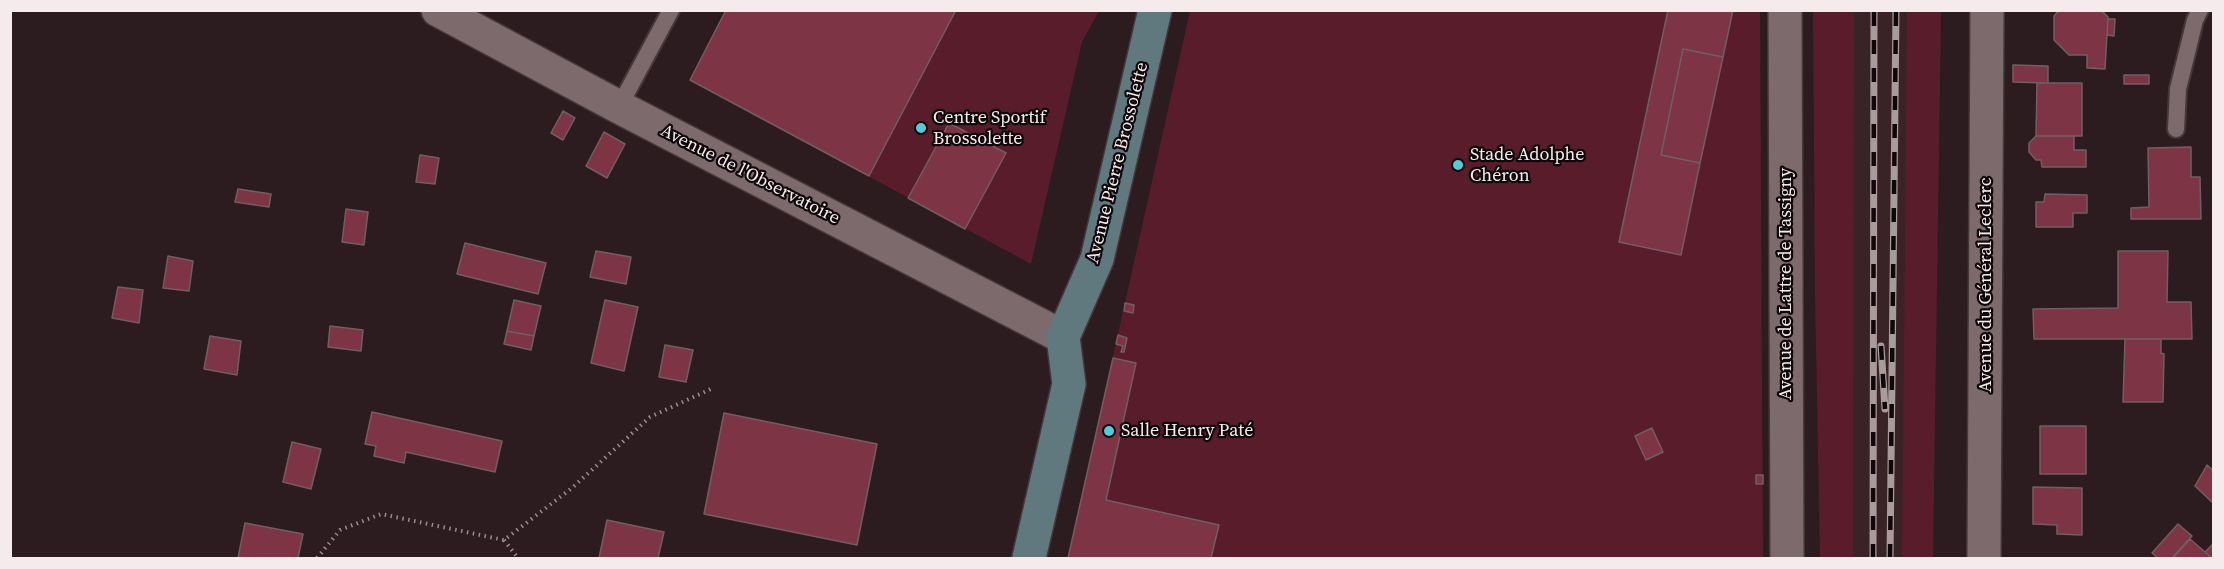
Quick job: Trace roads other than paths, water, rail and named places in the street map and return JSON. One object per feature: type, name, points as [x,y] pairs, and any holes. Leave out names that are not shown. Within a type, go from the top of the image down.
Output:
[{"type":"street","name":"Avenue de l'Observatoire","points":[[438,10],[619,107],[1063,337]]},
{"type":"street","name":"Avenue Pierre Brossolette","points":[[1063,337],[1097,260],[1155,10]]},
{"type":"street","name":"Avenue de Lattre de Tassigny","points":[[1785,10],[1787,558]]},
{"type":"street","name":"Avenue du Général Leclerc","points":[[1984,558],[1987,10]]},
{"type":"street","points":[[1029,558],[1069,384],[1063,337]]},
{"type":"lane","points":[[619,107],[671,10]]},
{"type":"lane","points":[[2176,129],[2178,89],[2200,10]]},
{"type":"railway","points":[[1873,558],[1874,10]]},
{"type":"railway","points":[[1890,558],[1896,10]]},
{"type":"railway","points":[[1881,346],[1885,409]]},
{"type":"place","name":"Centre Sportif Brossolette","points":[[921,128]]},
{"type":"place","name":"Stade Adolphe Chéron","points":[[1458,165]]},
{"type":"place","name":"Salle Henry Paté","points":[[1109,431]]}]
